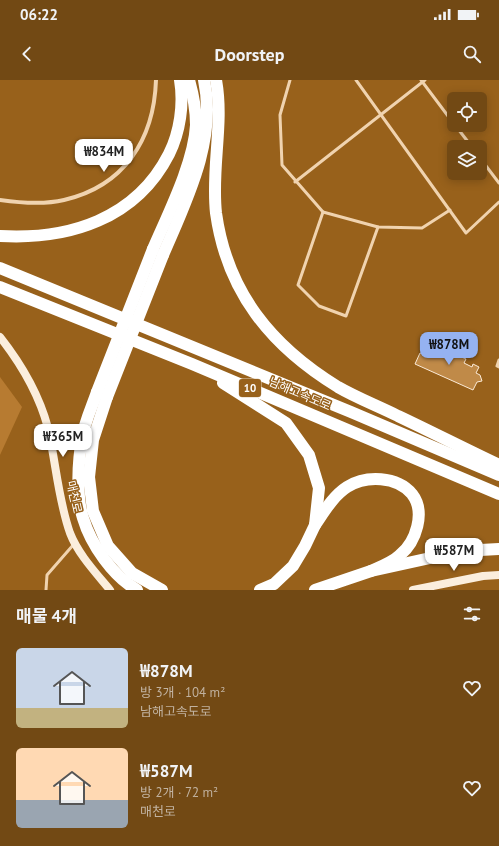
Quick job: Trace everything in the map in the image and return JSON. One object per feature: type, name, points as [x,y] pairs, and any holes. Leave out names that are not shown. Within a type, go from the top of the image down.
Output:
[{"type":"highway","points":[[0,236],[20,237],[50,235],[76,229],[109,216],[128,205],[147,188],[162,167],[174,143],[180,116],[180,80]]},
{"type":"highway","points":[[137,590],[127,584],[100,554],[82,517],[78,477],[82,438],[102,394],[158,252],[190,157],[196,125],[190,80]]},
{"type":"highway","points":[[158,252],[199,165],[207,129],[206,90],[204,80]]},
{"type":"highway","points":[[216,80],[220,99],[214,182],[216,212],[223,247],[234,279],[251,309],[273,335],[305,365],[339,387],[499,465]]},
{"type":"highway","name":"남해고속도로","points":[[0,268],[322,400],[499,475]]},
{"type":"highway","name":"남해고속도로","points":[[0,286],[192,364],[499,494]]},
{"type":"highway","points":[[192,364],[286,423],[309,455],[319,488],[315,525]]},
{"type":"highway","points":[[102,394],[93,440],[89,477],[93,511],[108,546],[132,573],[162,590]]},
{"type":"highway","points":[[260,590],[274,584],[293,566],[315,525],[336,497],[347,487],[366,480],[388,480],[398,484],[413,496],[418,515],[417,528],[414,537],[400,556],[371,571]]},
{"type":"highway","points":[[315,590],[371,571],[462,550],[499,549]]},
{"type":"main road","name":"매천로","points":[[0,337],[15,356],[37,394],[48,430],[60,499],[71,534],[89,565],[110,590]]},
{"type":"main road","points":[[413,590],[483,576],[499,575]]},
{"type":"street","points":[[0,200],[36,203],[62,200],[98,187],[114,176],[135,152],[145,136],[153,110],[156,80]]},
{"type":"lane","points":[[290,80],[280,115],[282,165],[323,212],[378,227],[422,228],[450,210]]},
{"type":"lane","points":[[356,80],[466,233],[499,202]]},
{"type":"lane","points":[[296,182],[423,81],[447,113]]},
{"type":"lane","points":[[487,167],[499,183]]},
{"type":"lane","points":[[323,212],[298,285],[319,306],[346,316],[378,227]]},
{"type":"lane","points":[[499,360],[496,366],[499,367]]},
{"type":"lane","points":[[46,590],[47,575],[76,543]]},
{"type":"shaded area","points":[[0,377],[22,407],[0,455]]},
{"type":"building","points":[[431,343],[466,359],[464,363],[472,367],[473,364],[479,367],[476,373],[480,375],[482,381],[477,382],[473,390],[415,364],[420,353],[425,355]]}]
